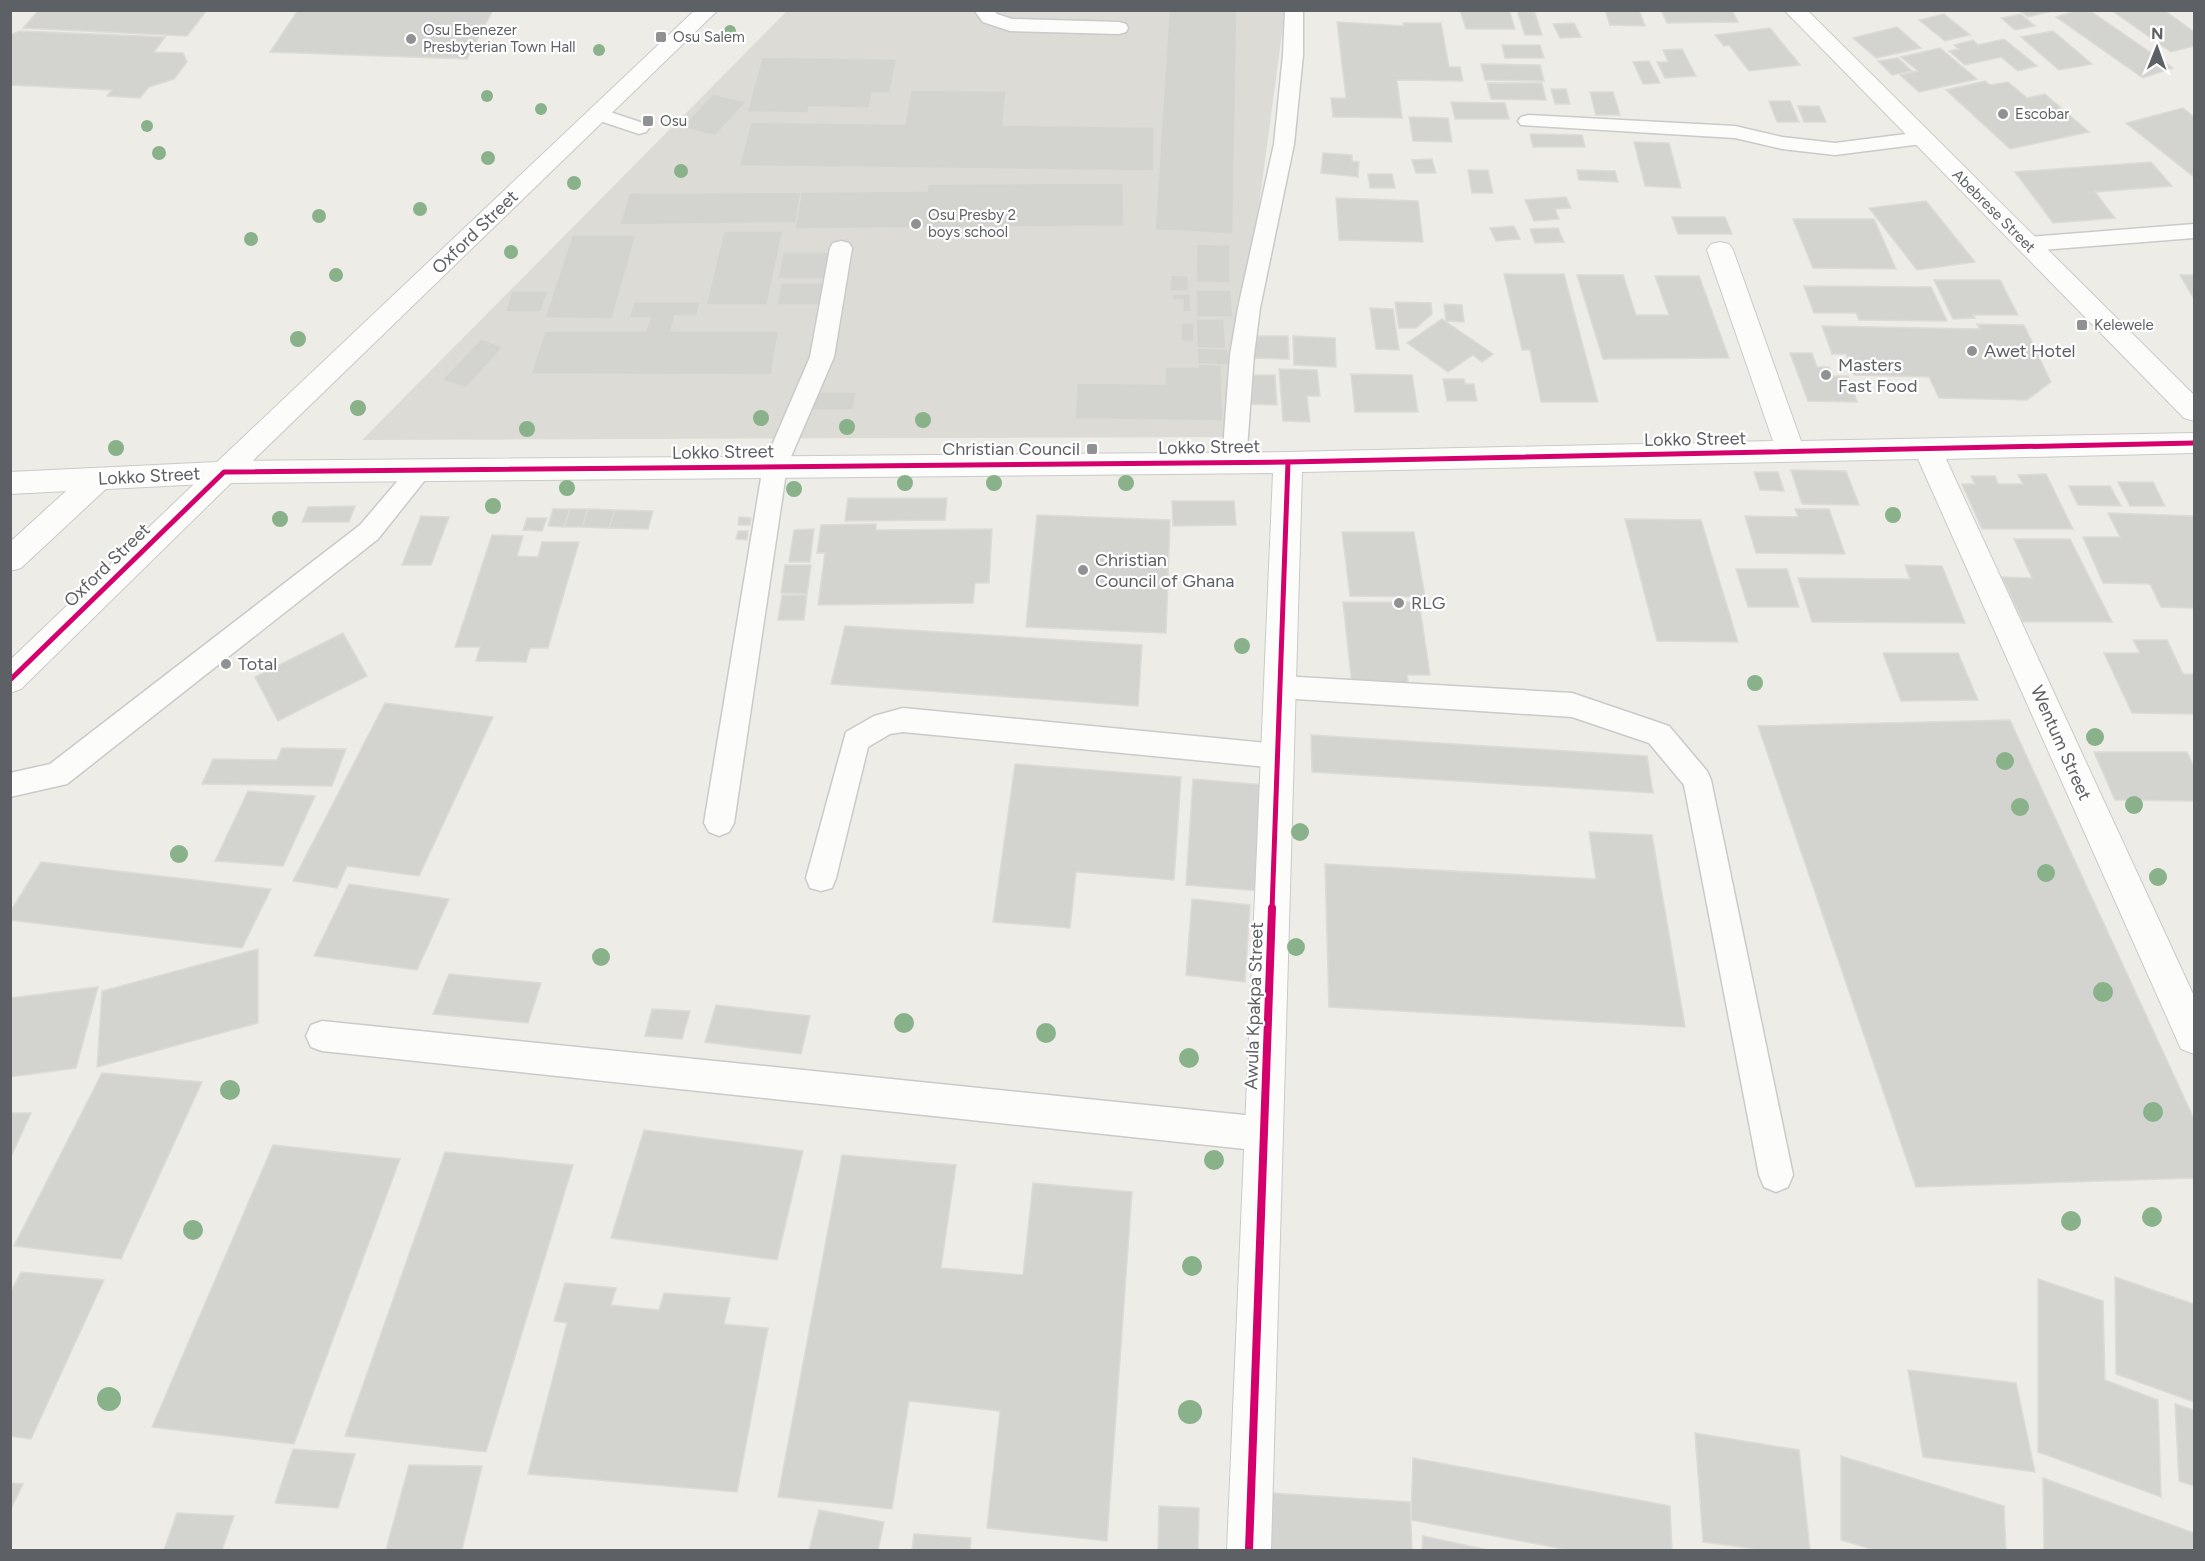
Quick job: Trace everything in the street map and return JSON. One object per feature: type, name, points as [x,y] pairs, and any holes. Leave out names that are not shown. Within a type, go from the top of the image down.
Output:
[{"type":"street","name":"Oxford Street","points":[[10,680],[224,472],[708,10]]},
{"type":"street","name":"Abebrese Street","points":[[1794,10],[2194,411]]},
{"type":"street","points":[[1720,250],[1791,452]]},
{"type":"street","name":"Lokko Street","points":[[10,483],[224,472],[1288,462],[2194,443]]},
{"type":"street","name":"Wentum Street","points":[[1928,449],[2194,1036]]},
{"type":"street","name":"Awula Kpakpa Street","points":[[1249,1551],[1288,462]]},
{"type":"street","points":[[10,560],[98,478]]},
{"type":"lane","points":[[983,10],[990,18],[1010,25],[1119,27]]},
{"type":"lane","points":[[1234,462],[1244,343],[1284,144],[1293,55],[1294,10]]},
{"type":"lane","points":[[598,114],[639,128]]},
{"type":"lane","points":[[1528,121],[1734,132],[1782,143],[1835,149],[1922,138]]},
{"type":"lane","points":[[2028,244],[2194,231]]},
{"type":"lane","points":[[719,824],[775,466],[822,357],[842,248]]},
{"type":"lane","points":[[10,785],[57,775],[369,532],[421,470]]},
{"type":"lane","points":[[1281,687],[1572,705],[1659,734],[1697,780],[1776,1175]]},
{"type":"lane","points":[[821,878],[856,740],[884,724],[903,720],[1278,756]]},
{"type":"lane","points":[[322,1036],[1264,1134]]},
{"type":"shaded area","name":"Osu Presby 2 boys school","points":[[787,11],[1285,11],[1228,437],[362,440]]},
{"type":"building","points":[[39,10],[207,10],[187,36],[23,28]]},
{"type":"building","points":[[298,10],[493,10],[467,59],[270,52]]},
{"type":"building","points":[[1169,10],[1237,10],[1233,234],[1155,230]]},
{"type":"building","points":[[1460,10],[1509,10],[1515,29],[1466,29]]},
{"type":"building","points":[[1517,10],[1534,10],[1542,35],[1525,35]]},
{"type":"building","points":[[1605,10],[1639,10],[1645,26],[1610,25]]},
{"type":"building","points":[[1661,10],[1732,10],[1738,22],[1667,23]]},
{"type":"building","points":[[2019,10],[2056,10],[2028,17]]},
{"type":"building","points":[[2078,10],[2089,10],[2173,68],[2143,78],[2056,17]]},
{"type":"building","points":[[2118,10],[2164,10],[2194,32],[2194,46],[2171,52],[2114,12]]},
{"type":"building","points":[[1944,14],[1970,35],[1945,41],[1919,20]]},
{"type":"building","points":[[2021,14],[2035,26],[2015,30],[2001,18]]},
{"type":"building","points":[[1337,22],[1404,26],[1403,23],[1441,23],[1449,67],[1460,67],[1463,81],[1397,80],[1402,118],[1333,117],[1331,98],[1346,98]]},
{"type":"building","points":[[1574,23],[1581,37],[1560,38],[1553,24]]},
{"type":"building","points":[[1897,27],[1921,48],[1876,58],[1853,38]]},
{"type":"building","points":[[1770,28],[1800,65],[1749,71],[1729,45],[1724,46],[1715,35]]},
{"type":"building","points":[[20,31],[165,37],[154,52],[183,53],[187,62],[174,79],[149,87],[140,98],[107,96],[112,90],[10,85],[10,35]]},
{"type":"building","points":[[2053,31],[2092,64],[2059,70],[2021,37]]},
{"type":"building","points":[[2004,39],[2037,66],[2018,71],[2001,57],[1965,65],[1949,51],[1959,49],[1954,45],[1973,40],[1978,45]]},
{"type":"building","points":[[1502,45],[1540,45],[1544,58],[1505,58]]},
{"type":"building","points":[[1940,48],[1977,79],[1919,92],[1900,75],[1918,71],[1901,57]]},
{"type":"building","points":[[1682,49],[1696,76],[1665,78],[1657,62],[1668,62],[1663,50]]},
{"type":"building","points":[[762,57],[897,59],[890,93],[872,93],[869,108],[809,107],[808,113],[747,112]]},
{"type":"building","points":[[1898,58],[1912,71],[1892,75],[1878,61]]},
{"type":"building","points":[[1649,61],[1660,83],[1643,84],[1633,62]]},
{"type":"building","points":[[1481,64],[1540,65],[1544,81],[1485,80]]},
{"type":"building","points":[[1985,81],[1990,85],[2008,82],[2027,98],[2045,94],[2089,132],[2010,149],[1946,90]]},
{"type":"building","points":[[1487,83],[1542,83],[1546,100],[1491,99]]},
{"type":"building","points":[[1551,89],[1566,89],[1570,104],[1555,104]]},
{"type":"building","points":[[911,90],[1006,91],[1003,125],[1154,127],[1154,171],[739,166],[751,122],[905,124]]},
{"type":"building","points":[[1590,92],[1613,92],[1620,115],[1596,115]]},
{"type":"building","points":[[713,94],[746,102],[715,136],[682,127]]},
{"type":"building","points":[[1769,101],[1790,101],[1799,122],[1777,122]]},
{"type":"building","points":[[1451,102],[1505,103],[1509,119],[1455,119]]},
{"type":"building","points":[[1798,106],[1819,106],[1826,122],[1804,122]]},
{"type":"building","points":[[2183,108],[2194,117],[2194,177],[2126,123]]},
{"type":"building","points":[[1409,117],[1448,118],[1452,142],[1413,141]]},
{"type":"building","points":[[1530,134],[1582,135],[1585,147],[1533,147]]},
{"type":"building","points":[[1634,142],[1669,143],[1681,188],[1645,186]]},
{"type":"building","points":[[1323,153],[1352,155],[1352,161],[1359,162],[1358,177],[1321,173]]},
{"type":"building","points":[[1432,159],[1436,173],[1416,173],[1412,160]]},
{"type":"building","points":[[2151,162],[2172,186],[2095,192],[2115,218],[2053,223],[2015,172]]},
{"type":"building","points":[[1468,170],[1488,170],[1493,193],[1472,193]]},
{"type":"building","points":[[1577,170],[1615,171],[1618,182],[1579,180]]},
{"type":"building","points":[[1368,174],[1392,174],[1395,188],[1370,188]]},
{"type":"building","points":[[1123,183],[1124,226],[795,229],[801,192],[927,191],[928,184]]},
{"type":"building","points":[[801,192],[796,223],[620,225],[629,193]]},
{"type":"building","points":[[1566,197],[1571,208],[1555,209],[1559,219],[1534,221],[1525,200]]},
{"type":"building","points":[[1336,198],[1418,201],[1423,242],[1339,240]]},
{"type":"building","points":[[1926,201],[1975,262],[1917,270],[1869,208]]},
{"type":"building","points":[[1672,217],[1725,217],[1732,234],[1678,234]]},
{"type":"building","points":[[1793,219],[1874,219],[1896,269],[1813,268]]},
{"type":"building","points":[[1514,226],[1520,239],[1496,241],[1490,228]]},
{"type":"building","points":[[1558,228],[1564,242],[1535,243],[1530,229]]},
{"type":"building","points":[[724,231],[783,231],[767,305],[706,305]]},
{"type":"building","points":[[572,235],[636,235],[612,319],[545,318]]},
{"type":"building","points":[[1197,244],[1230,245],[1230,283],[1196,282]]},
{"type":"building","points":[[783,252],[834,252],[830,279],[778,279]]},
{"type":"building","points":[[1504,274],[1564,274],[1598,402],[1541,402],[1530,350],[1522,350]]},
{"type":"building","points":[[1171,275],[1188,276],[1189,291],[1170,291]]},
{"type":"building","points":[[1577,275],[1623,275],[1636,315],[1669,315],[1655,276],[1699,276],[1729,358],[1603,359]]},
{"type":"building","points":[[2180,275],[2194,275],[2194,299]]},
{"type":"building","points":[[1934,280],[2000,280],[2018,315],[1973,315],[1975,318],[1953,319]]},
{"type":"building","points":[[781,283],[830,283],[826,305],[777,305]]},
{"type":"building","points":[[1804,286],[1931,287],[1947,321],[1859,320],[1856,313],[1814,313]]},
{"type":"building","points":[[1196,290],[1231,290],[1233,317],[1196,317]]},
{"type":"building","points":[[512,291],[548,291],[541,312],[505,312]]},
{"type":"building","points":[[1172,294],[1190,294],[1191,312],[1183,312],[1183,300],[1172,300]]},
{"type":"building","points":[[634,302],[700,302],[697,316],[675,316],[671,331],[779,331],[771,375],[531,374],[545,331],[646,331],[650,318],[629,318]]},
{"type":"building","points":[[1395,302],[1431,303],[1432,314],[1416,328],[1399,328]]},
{"type":"building","points":[[1444,304],[1462,305],[1464,322],[1446,321]]},
{"type":"building","points":[[1370,308],[1393,309],[1399,350],[1376,349]]},
{"type":"building","points":[[1196,319],[1224,319],[1226,349],[1197,348]]},
{"type":"building","points":[[1442,319],[1493,354],[1482,362],[1473,355],[1448,372],[1407,343]]},
{"type":"building","points":[[1181,323],[1194,323],[1194,342],[1181,341]]},
{"type":"building","points":[[1977,324],[2024,325],[2051,382],[2027,400],[1939,398],[1929,377],[1854,375],[1846,354],[1832,354],[1822,326],[1980,329]]},
{"type":"building","points":[[1248,336],[1288,336],[1289,359],[1249,358]]},
{"type":"building","points":[[1293,336],[1335,338],[1336,367],[1294,365]]},
{"type":"building","points":[[481,339],[503,347],[466,388],[442,380]]},
{"type":"building","points":[[1197,348],[1228,349],[1229,365],[1198,364]]},
{"type":"building","points":[[1790,353],[1812,353],[1817,367],[1829,367],[1833,376],[1848,376],[1857,402],[1808,401]]},
{"type":"building","points":[[1198,364],[1221,365],[1223,421],[1075,419],[1077,383],[1165,384],[1165,367],[1198,367]]},
{"type":"building","points":[[1279,369],[1317,370],[1320,396],[1307,396],[1310,422],[1283,421]]},
{"type":"building","points":[[1351,374],[1412,375],[1418,412],[1355,412]]},
{"type":"building","points":[[1243,375],[1275,375],[1277,405],[1244,404]]},
{"type":"building","points":[[1443,379],[1464,379],[1465,384],[1474,384],[1477,401],[1447,401]]},
{"type":"building","points":[[814,392],[856,392],[853,410],[811,410]]},
{"type":"building","points":[[1791,470],[1846,471],[1859,505],[1802,504]]},
{"type":"building","points":[[1754,472],[1778,472],[1784,491],[1760,490]]},
{"type":"building","points":[[2046,474],[2073,529],[1982,529],[1962,484],[1975,484],[1971,476],[1995,476],[1998,484],[2023,484],[2018,475]]},
{"type":"building","points":[[2118,482],[2153,482],[2165,506],[2130,506]]},
{"type":"building","points":[[2069,486],[2110,486],[2121,506],[2078,505]]},
{"type":"building","points":[[848,498],[947,498],[945,520],[845,521]]},
{"type":"building","points":[[1172,501],[1234,501],[1236,525],[1173,526]]},
{"type":"building","points":[[355,506],[349,522],[302,522],[308,507]]},
{"type":"building","points":[[553,509],[570,509],[564,527],[548,526]]},
{"type":"building","points":[[570,509],[588,509],[582,527],[564,527]]},
{"type":"building","points":[[588,509],[615,510],[609,528],[582,527]]},
{"type":"building","points":[[1795,509],[1829,509],[1845,554],[1756,553],[1745,516],[1798,517]]},
{"type":"building","points":[[615,510],[653,511],[648,529],[609,528]]},
{"type":"building","points":[[2108,513],[2194,516],[2194,608],[2161,607],[2150,584],[2103,583],[2083,537],[2120,537]]},
{"type":"building","points":[[1037,515],[1170,520],[1166,633],[1026,627]]},
{"type":"building","points":[[421,516],[449,517],[431,565],[402,565]]},
{"type":"building","points":[[739,517],[751,518],[750,525],[738,525]]},
{"type":"building","points":[[527,518],[547,518],[542,531],[523,530]]},
{"type":"building","points":[[1625,519],[1701,520],[1738,642],[1657,641]]},
{"type":"building","points":[[876,524],[876,530],[992,529],[989,583],[975,583],[973,603],[818,605],[825,553],[817,553],[821,525]]},
{"type":"building","points":[[814,529],[810,562],[789,562],[794,530]]},
{"type":"building","points":[[738,531],[748,531],[747,540],[736,539]]},
{"type":"building","points":[[1342,532],[1414,532],[1425,597],[1350,596]]},
{"type":"building","points":[[492,535],[523,536],[517,556],[538,557],[542,542],[579,542],[548,648],[530,648],[526,662],[476,661],[480,647],[455,647]]},
{"type":"building","points":[[2014,539],[2070,539],[2112,622],[2023,622],[2002,577],[2032,578]]},
{"type":"building","points":[[785,565],[811,565],[807,594],[781,593]]},
{"type":"building","points":[[1905,565],[1942,566],[1965,623],[1812,622],[1798,578],[1910,579]]},
{"type":"building","points":[[1736,569],[1787,569],[1799,607],[1748,607]]},
{"type":"building","points":[[782,595],[807,595],[804,620],[778,620]]},
{"type":"building","points":[[1343,602],[1419,602],[1430,675],[1407,675],[1409,687],[1352,686]]},
{"type":"building","points":[[845,626],[1142,645],[1138,706],[831,684]]},
{"type":"building","points":[[343,633],[367,676],[278,721],[255,677]]},
{"type":"building","points":[[2133,640],[2167,640],[2183,674],[2194,674],[2194,714],[2132,713],[2104,653],[2140,653]]},
{"type":"building","points":[[1883,653],[1958,653],[1978,700],[1901,701]]},
{"type":"building","points":[[385,703],[493,717],[419,876],[347,866],[337,888],[293,881]]},
{"type":"building","points":[[2010,720],[2194,1119],[2194,1178],[1916,1187],[1758,726]]},
{"type":"building","points":[[1311,735],[1647,756],[1653,793],[1312,772]]},
{"type":"building","points":[[282,748],[346,749],[332,786],[202,784],[213,759],[277,760]]},
{"type":"building","points":[[2094,752],[2187,752],[2194,767],[2194,801],[2115,800]]},
{"type":"building","points":[[1015,764],[1181,777],[1174,880],[1076,872],[1070,928],[993,922]]},
{"type":"building","points":[[1193,779],[1265,785],[1261,891],[1186,885]]},
{"type":"building","points":[[248,791],[315,796],[283,866],[215,861]]},
{"type":"building","points":[[1589,832],[1652,835],[1685,1027],[1329,1007],[1325,864],[1596,879]]},
{"type":"building","points":[[41,862],[271,889],[242,948],[10,920],[10,912]]},
{"type":"building","points":[[349,884],[449,899],[417,970],[314,956]]},
{"type":"building","points":[[1192,899],[1250,905],[1245,982],[1186,975]]},
{"type":"building","points":[[258,949],[258,1023],[97,1067],[102,991]]},
{"type":"building","points":[[449,974],[541,983],[528,1023],[433,1014]]},
{"type":"building","points":[[98,987],[76,1068],[10,1077],[10,998]]},
{"type":"building","points":[[716,1005],[810,1016],[801,1054],[705,1042]]},
{"type":"building","points":[[652,1009],[690,1011],[682,1039],[645,1036]]},
{"type":"building","points":[[102,1073],[202,1082],[121,1259],[14,1246]]},
{"type":"building","points":[[10,1113],[31,1113],[10,1159]]},
{"type":"building","points":[[644,1130],[803,1151],[777,1260],[611,1238]]},
{"type":"building","points":[[273,1145],[400,1159],[294,1444],[152,1427]]},
{"type":"building","points":[[445,1152],[573,1165],[486,1452],[345,1436]]},
{"type":"building","points":[[842,1155],[956,1165],[941,1268],[1023,1275],[1033,1183],[1132,1192],[1107,1541],[987,1528],[1000,1411],[909,1401],[892,1509],[778,1497]]},
{"type":"building","points":[[21,1272],[104,1280],[31,1439],[10,1436],[10,1293]]},
{"type":"building","points":[[2115,1277],[2194,1304],[2194,1402],[2116,1374]]},
{"type":"building","points":[[2038,1279],[2103,1301],[2105,1380],[2158,1400],[2161,1497],[2038,1452]]},
{"type":"building","points":[[565,1283],[616,1288],[611,1305],[659,1310],[664,1293],[730,1298],[724,1324],[768,1328],[737,1492],[528,1474],[567,1323],[554,1321]]},
{"type":"building","points":[[1908,1370],[2016,1383],[2035,1472],[1923,1457]]},
{"type":"building","points":[[2175,1404],[2194,1410],[2194,1486],[2179,1481]]},
{"type":"building","points":[[1695,1433],[1799,1450],[1810,1550],[1763,1550],[1703,1542]]},
{"type":"building","points":[[293,1449],[355,1454],[338,1508],[275,1503]]},
{"type":"building","points":[[1841,1456],[2004,1506],[2006,1550],[1874,1550],[1841,1540]]},
{"type":"building","points":[[1413,1458],[1670,1506],[1672,1550],[1568,1550],[1411,1520]]},
{"type":"building","points":[[409,1465],[482,1466],[462,1550],[386,1550]]},
{"type":"building","points":[[2043,1478],[2194,1533],[2194,1550],[2044,1550]]},
{"type":"building","points":[[10,1483],[23,1484],[10,1511]]},
{"type":"building","points":[[1271,1493],[1410,1502],[1412,1550],[1271,1550]]},
{"type":"building","points":[[1159,1506],[1199,1508],[1198,1550],[1158,1550]]},
{"type":"building","points":[[819,1510],[884,1522],[878,1550],[809,1550]]},
{"type":"building","points":[[177,1513],[234,1516],[222,1550],[164,1550]]},
{"type":"building","points":[[914,1534],[971,1538],[970,1550],[912,1550]]},
{"type":"building","points":[[1423,1536],[1488,1550],[1422,1550]]},
{"type":"cycle path","points":[[10,680],[224,472],[1288,462],[2194,443]]},
{"type":"cycle path","points":[[1249,1550],[1288,462]]},
{"type":"place","name":"Osu Salem","points":[[661,37]]},
{"type":"place","name":"Osu Ebenezer Presbyterian Town Hall","points":[[411,39]]},
{"type":"place","name":"Escobar","points":[[2003,114]]},
{"type":"place","name":"Osu","points":[[648,121]]},
{"type":"place","name":"Osu Presby 2 boys school","points":[[916,224]]},
{"type":"place","name":"Kelewele","points":[[2082,325]]},
{"type":"place","name":"Awet Hotel","points":[[1972,351]]},
{"type":"place","name":"Masters Fast Food","points":[[1826,375]]},
{"type":"place","name":"Christian Council","points":[[1092,449]]},
{"type":"place","name":"Christian Council of Ghana","points":[[1083,570]]},
{"type":"place","name":"RLG","points":[[1399,603]]},
{"type":"place","name":"Total","points":[[226,664]]}]
